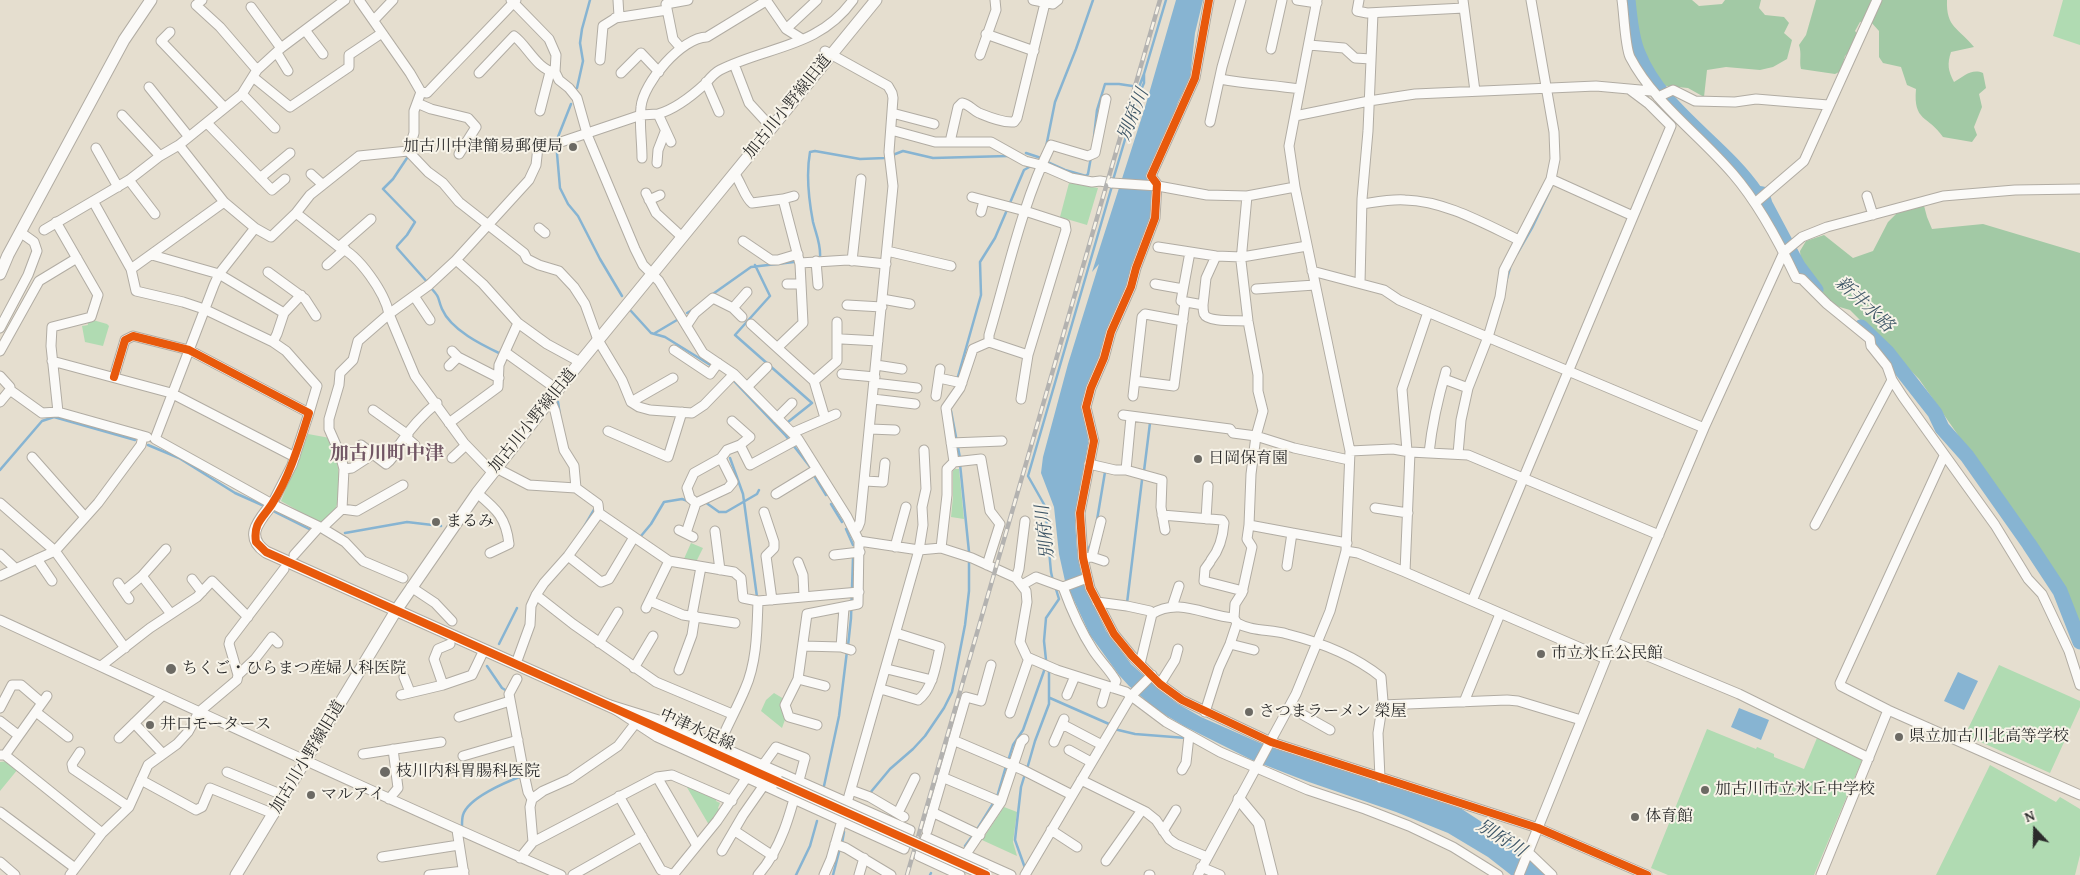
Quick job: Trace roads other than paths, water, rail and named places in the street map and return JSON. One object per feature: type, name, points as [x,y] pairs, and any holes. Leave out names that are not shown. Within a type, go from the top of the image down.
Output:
[{"type":"street","points":[[0,274],[20,232],[124,40],[151,0]]},
{"type":"street","points":[[202,0],[196,6],[255,74],[290,107],[349,67],[349,55],[382,32]]},
{"type":"street","points":[[44,230],[129,180],[160,156],[179,145],[242,94],[255,74],[279,50],[346,0]]},
{"type":"street","points":[[359,0],[421,92],[427,93],[472,45],[489,31],[514,1],[549,39],[556,55],[552,72],[538,96],[540,110]]},
{"type":"street","points":[[374,20],[393,0]]},
{"type":"street","points":[[600,60],[603,26],[619,16],[618,0]]},
{"type":"street","points":[[615,18],[688,0]]},
{"type":"street","points":[[642,158],[641,105],[644,96],[652,79],[680,47],[698,37],[716,35],[766,0],[786,29],[802,39]]},
{"type":"street","points":[[786,29],[817,0]]},
{"type":"street","points":[[342,509],[344,469],[340,454],[329,429],[329,419],[340,374],[353,360],[358,341],[456,260],[529,180],[536,165],[538,147],[556,143],[641,115],[658,114],[670,110],[706,82],[718,70],[802,39],[831,24],[842,14],[852,0]]},
{"type":"street","name":"加古川小野線旧道","points":[[236,875],[396,609],[477,493],[497,471],[550,399],[771,127],[828,52],[876,0]]},
{"type":"street","points":[[980,55],[996,10],[995,0]]},
{"type":"street","points":[[1033,0],[1053,4],[1058,0]]},
{"type":"street","points":[[1209,0],[1195,78],[1151,176],[1156,184],[1154,218],[1131,287],[1111,332],[1104,358],[1091,388],[1086,407],[1094,441],[1080,514],[1087,557],[1087,578],[1097,602],[1114,634],[1140,664],[1160,684],[1182,700],[1205,712],[1271,742],[1538,828],[1647,875]]},
{"type":"street","points":[[1210,122],[1209,109],[1220,78],[1231,23],[1241,0]]},
{"type":"street","points":[[1271,49],[1270,35],[1282,0]]},
{"type":"street","points":[[1220,875],[1200,871],[1289,707],[1330,611],[1346,547],[1350,456],[1295,187],[1289,146],[1317,2],[1296,0]]},
{"type":"street","points":[[1359,0],[1357,11],[1373,13],[1464,4],[1475,91]]},
{"type":"street","points":[[1458,454],[1461,420],[1468,388],[1488,337],[1500,297],[1504,270],[1551,178],[1555,159],[1554,132],[1531,0]]},
{"type":"street","points":[[1622,0],[1629,54],[1655,94],[1733,174],[1755,203],[1784,252],[1796,278],[1802,279],[1827,304],[1870,339],[1871,346],[1887,366],[1892,380],[1944,456],[1995,525],[2028,579],[2042,594],[2069,651],[2080,685]]},
{"type":"street","points":[[1755,203],[1804,161],[1876,0]]},
{"type":"street","points":[[950,142],[958,107],[962,103],[968,104],[977,112],[1007,122],[1014,122],[1017,118],[1045,3]]},
{"type":"street","points":[[665,5],[673,39],[680,47]]},
{"type":"street","points":[[255,8],[288,70]]},
{"type":"street","points":[[1360,283],[1362,204],[1373,13]]},
{"type":"street","points":[[305,30],[323,54]]},
{"type":"street","points":[[170,32],[158,39],[193,70],[224,108]]},
{"type":"street","points":[[986,34],[1034,51]]},
{"type":"street","points":[[480,73],[492,66],[514,36],[521,41],[527,52],[569,88],[576,98],[587,133],[643,264],[659,281],[703,353],[716,367],[734,375],[796,437],[854,531],[859,541],[856,552],[858,604],[807,614],[798,679],[785,705],[789,717],[816,725]]},
{"type":"street","points":[[1309,45],[1344,48],[1355,58],[1371,59]]},
{"type":"street","points":[[828,52],[888,86],[893,98],[889,157],[893,186],[886,264],[865,481],[860,522],[854,531]]},
{"type":"street","points":[[620,73],[641,53],[659,72]]},
{"type":"street","points":[[734,64],[749,103],[771,127]]},
{"type":"street","points":[[1220,78],[1247,89],[1269,84],[1300,89]]},
{"type":"street","points":[[706,82],[718,98],[719,112]]},
{"type":"street","points":[[1295,116],[1369,100],[1415,94],[1596,86],[1655,94],[1673,90],[1695,101],[1735,102],[1756,99],[1828,105]]},
{"type":"street","points":[[149,87],[189,137]]},
{"type":"street","points":[[1472,601],[1671,126],[1649,104],[1629,89]]},
{"type":"street","points":[[408,151],[414,133],[414,111],[421,92]]},
{"type":"street","points":[[242,94],[275,128]]},
{"type":"street","points":[[989,342],[989,335],[1025,211],[1041,165],[1051,145],[1088,156],[1095,153],[1107,110],[1106,99]]},
{"type":"street","points":[[417,103],[431,109],[468,118],[476,127],[469,147],[459,154]]},
{"type":"street","points":[[892,113],[934,124]]},
{"type":"street","points":[[658,114],[671,142]]},
{"type":"street","points":[[122,115],[160,156]]},
{"type":"street","points":[[207,123],[272,190],[285,179]]},
{"type":"street","points":[[891,130],[935,142],[991,142],[1029,162],[1071,178],[1092,182],[1158,186],[1207,195],[1247,196],[1295,187]]},
{"type":"street","points":[[657,164],[658,150],[665,132]]},
{"type":"street","points":[[179,145],[224,202],[255,228],[271,237],[322,184],[360,156],[408,151]]},
{"type":"street","points":[[408,151],[428,172],[443,183],[459,202],[524,253],[527,259],[539,266],[559,271],[574,287],[585,304],[598,340],[622,380],[631,402],[639,407],[650,410],[692,413],[734,375]]},
{"type":"street","points":[[101,152],[118,186]]},
{"type":"street","points":[[260,178],[290,153]]},
{"type":"street","points":[[734,173],[742,183],[747,199],[752,203],[794,196]]},
{"type":"street","points":[[311,174],[322,184]]},
{"type":"street","points":[[1551,178],[1633,216]]},
{"type":"street","points":[[852,262],[861,179]]},
{"type":"street","points":[[129,180],[155,214]]},
{"type":"street","points":[[1519,875],[1606,658],[1704,428],[1784,252],[1802,237],[1827,228],[1943,196],[2015,190],[2080,189]]},
{"type":"street","points":[[146,202],[154,195]]},
{"type":"street","points":[[660,195],[648,197],[656,213],[682,237]]},
{"type":"street","points":[[1205,712],[1219,668],[1230,644],[1236,621],[1235,604],[1243,591],[1252,547],[1247,539],[1251,474],[1256,436],[1263,411],[1248,321],[1242,257],[1247,196]]},
{"type":"street","points":[[1868,196],[1873,215]]},
{"type":"street","points":[[972,197],[1065,224],[1066,230],[1028,355],[1021,399]]},
{"type":"street","points":[[778,347],[803,323],[799,251],[783,199]]},
{"type":"street","points":[[1362,204],[1404,200],[1431,204],[1461,213],[1519,240]]},
{"type":"street","points":[[92,201],[131,269],[136,291],[204,309],[273,342],[286,351],[317,386],[295,457],[272,504]]},
{"type":"street","points":[[982,212],[984,201]]},
{"type":"street","points":[[131,269],[224,202]]},
{"type":"street","points":[[296,213],[342,248],[365,269],[388,305],[415,376],[466,445],[497,471],[529,485],[576,488],[598,504],[599,513],[568,556],[536,595],[531,606],[530,625],[518,658]]},
{"type":"street","points":[[327,265],[371,219]]},
{"type":"street","points":[[56,222],[98,295],[91,317],[52,327],[52,361],[58,412]]},
{"type":"street","points":[[155,439],[171,393],[219,274],[255,228]]},
{"type":"street","points":[[0,328],[28,274],[37,251],[34,242],[20,232]]},
{"type":"street","points":[[743,241],[771,260],[778,260],[799,251]]},
{"type":"street","points":[[1158,247],[1216,256],[1242,257],[1307,246]]},
{"type":"street","points":[[799,251],[816,261],[886,264]]},
{"type":"street","points":[[887,251],[951,266]]},
{"type":"street","points":[[1190,252],[1181,301],[1202,305]]},
{"type":"street","points":[[152,255],[219,274],[284,313]]},
{"type":"street","points":[[1216,256],[1206,278],[1202,305],[1204,314],[1207,318],[1216,320],[1248,321]]},
{"type":"street","points":[[0,351],[39,281],[77,258]]},
{"type":"street","points":[[456,260],[483,284],[518,323],[547,344],[580,362]]},
{"type":"street","points":[[816,261],[818,285]]},
{"type":"street","points":[[1312,271],[1384,290],[1399,300],[1704,428]]},
{"type":"street","points":[[268,272],[301,295],[316,316]]},
{"type":"street","points":[[787,284],[801,284]]},
{"type":"street","points":[[1155,284],[1183,289]]},
{"type":"street","points":[[1256,289],[1267,293],[1315,285]]},
{"type":"street","points":[[733,308],[747,292]]},
{"type":"street","points":[[273,342],[284,313],[301,295]]},
{"type":"street","points":[[414,296],[430,320]]},
{"type":"street","points":[[683,319],[695,313],[713,298],[733,308],[742,317]]},
{"type":"street","points":[[1135,381],[1174,386],[1185,302]]},
{"type":"street","points":[[847,305],[910,304]]},
{"type":"street","points":[[1405,572],[1408,514],[1408,452],[1402,388],[1428,312]]},
{"type":"street","points":[[1133,396],[1142,344],[1142,317],[1145,314],[1183,321]]},
{"type":"street","points":[[814,381],[837,361],[837,322]]},
{"type":"street","points":[[449,423],[498,387],[499,365],[518,323]]},
{"type":"street","points":[[751,324],[814,381],[826,418]]},
{"type":"street","points":[[114,377],[125,340],[132,336],[189,350],[309,413]]},
{"type":"street","points":[[842,339],[878,341]]},
{"type":"street","points":[[958,461],[946,408],[952,400],[973,349],[989,342],[1028,355]]},
{"type":"street","points":[[674,350],[688,364],[710,374],[716,367]]},
{"type":"street","points":[[504,352],[558,390]]},
{"type":"street","points":[[449,366],[455,354],[499,378]]},
{"type":"street","points":[[52,361],[171,393],[295,457]]},
{"type":"street","points":[[876,365],[902,369]]},
{"type":"street","points":[[747,387],[767,367]]},
{"type":"street","points":[[936,396],[940,373],[958,382]]},
{"type":"street","points":[[842,374],[917,388]]},
{"type":"street","points":[[1429,453],[1432,428],[1445,375],[1468,388]]},
{"type":"street","points":[[0,376],[10,387],[10,390],[42,413],[58,412],[155,439],[272,504],[320,527],[345,542],[363,561],[403,578]]},
{"type":"street","points":[[631,402],[673,378]]},
{"type":"street","points":[[1815,525],[1892,380]]},
{"type":"street","points":[[1023,388],[1034,390]]},
{"type":"street","points":[[0,402],[10,390]]},
{"type":"street","points":[[550,399],[555,411],[564,450],[574,466],[576,488]]},
{"type":"street","points":[[873,399],[915,404]]},
{"type":"street","points":[[777,418],[792,403]]},
{"type":"street","points":[[361,445],[386,464],[392,459],[423,414],[437,404]]},
{"type":"street","points":[[373,410],[407,436],[415,445]]},
{"type":"street","points":[[608,431],[616,438],[668,457],[682,412]]},
{"type":"street","points":[[740,445],[750,465],[787,445],[826,418],[836,414]]},
{"type":"street","points":[[1126,470],[1127,416],[1230,429],[1233,433],[1256,436],[1294,448],[1350,456],[1393,449],[1408,452],[1468,455],[1659,535]]},
{"type":"street","points":[[696,503],[690,498],[687,488],[694,473],[721,458],[728,450],[740,445],[750,437],[732,421]]},
{"type":"street","points":[[870,429],[895,430]]},
{"type":"street","points":[[0,576],[56,551],[98,503],[141,445],[143,436]]},
{"type":"street","points":[[955,443],[1002,441]]},
{"type":"street","points":[[452,458],[466,445]]},
{"type":"street","points":[[824,875],[839,846],[842,822],[887,669],[919,550],[923,525],[919,499],[926,489],[919,462],[924,450]]},
{"type":"street","points":[[344,469],[352,468],[372,454]]},
{"type":"street","points":[[1944,456],[1840,683],[1843,689],[1888,710],[2080,794]]},
{"type":"street","points":[[32,457],[85,517]]},
{"type":"street","points":[[686,534],[696,503],[728,488],[733,482],[721,458]]},
{"type":"street","points":[[941,548],[947,495],[947,468],[958,461],[981,459],[990,511],[1000,524],[987,565]]},
{"type":"street","points":[[1089,464],[1115,470],[1126,470],[1162,480],[1162,515],[1165,530]]},
{"type":"street","points":[[778,490],[817,469]]},
{"type":"street","points":[[865,481],[883,482],[887,469]]},
{"type":"street","points":[[294,554],[320,527],[342,509],[357,511],[391,497],[403,486]]},
{"type":"street","points":[[1206,519],[1212,497],[1208,486]]},
{"type":"street","points":[[477,493],[498,510],[509,537],[509,544],[490,554]]},
{"type":"street","points":[[0,503],[56,551],[125,648]]},
{"type":"street","name":"中津水足線","points":[[272,504],[256,526],[256,542],[266,552],[986,875]]},
{"type":"street","points":[[895,548],[906,507]]},
{"type":"street","points":[[1375,508],[1408,514]]},
{"type":"street","points":[[599,513],[669,561],[734,572],[740,578],[743,598],[758,601],[859,592]]},
{"type":"street","points":[[1162,515],[1222,520],[1224,523],[1220,546],[1205,569],[1204,581],[1243,591]]},
{"type":"street","points":[[763,518],[774,542],[774,548],[763,557],[772,600]]},
{"type":"street","points":[[1016,578],[1028,532],[1025,521]]},
{"type":"street","points":[[1087,557],[1102,533],[1101,521]]},
{"type":"street","points":[[1249,525],[1292,533],[1346,547],[1606,658]]},
{"type":"street","points":[[715,531],[720,541],[720,570]]},
{"type":"street","points":[[1287,566],[1292,533]]},
{"type":"street","points":[[568,556],[601,582],[609,579],[634,537]]},
{"type":"street","points":[[859,541],[895,548],[919,550],[941,548],[970,557],[1016,578],[1026,591],[1027,602],[1020,642],[1029,658],[1075,676],[1126,692],[1166,722],[1189,736],[1255,768],[1308,790],[1409,826],[1453,847],[1498,875]]},
{"type":"street","points":[[124,591],[142,576],[166,549]]},
{"type":"street","points":[[834,555],[856,552]]},
{"type":"street","points":[[0,554],[15,568]]},
{"type":"street","points":[[1087,557],[1104,561]]},
{"type":"street","points":[[37,559],[52,581]]},
{"type":"street","points":[[669,561],[648,605],[735,623]]},
{"type":"street","points":[[798,562],[803,575],[804,596]]},
{"type":"street","points":[[679,670],[680,657],[692,634],[693,615],[701,567]]},
{"type":"street","points":[[238,675],[229,644],[284,569]]},
{"type":"street","points":[[142,576],[171,614]]},
{"type":"street","points":[[1022,586],[1036,577],[1063,586],[1087,578]]},
{"type":"street","points":[[192,579],[202,592]]},
{"type":"street","points":[[101,666],[202,592],[212,581],[248,617]]},
{"type":"street","points":[[1063,586],[1071,609],[1084,635],[1103,665],[1116,681],[1110,687],[1102,703]]},
{"type":"street","points":[[1172,607],[1179,586]]},
{"type":"street","points":[[411,587],[435,603],[452,621]]},
{"type":"street","points":[[536,595],[599,643],[656,682],[732,714]]},
{"type":"street","points":[[719,745],[732,714],[755,670],[758,601]]},
{"type":"street","points":[[1097,602],[1150,611],[1152,614]]},
{"type":"street","points":[[1140,664],[1152,614],[1166,607],[1186,608],[1236,621],[1250,629],[1286,634],[1327,646],[1374,672],[1381,678],[1382,705],[1378,733],[1380,778]]},
{"type":"street","points":[[840,647],[844,608]]},
{"type":"street","points":[[599,643],[618,612]]},
{"type":"street","points":[[1464,702],[1500,614]]},
{"type":"street","points":[[0,620],[520,858],[545,872],[562,875]]},
{"type":"street","points":[[881,689],[918,700],[923,697],[932,680],[940,646],[896,633]]},
{"type":"street","points":[[634,668],[653,636]]},
{"type":"street","points":[[0,812],[73,873],[102,833],[129,807],[148,765],[177,744],[188,732],[199,712],[237,680],[238,675],[255,659],[272,638],[278,643]]},
{"type":"street","points":[[1614,642],[1738,694],[1869,758]]},
{"type":"street","points":[[443,685],[434,658],[438,649],[450,644]]},
{"type":"street","points":[[1230,644],[1254,650]]},
{"type":"street","points":[[802,646],[840,647],[852,650]]},
{"type":"street","points":[[1160,684],[1175,660],[1178,649]]},
{"type":"street","points":[[404,677],[405,693],[443,685],[472,675],[484,650]]},
{"type":"street","points":[[1010,713],[1011,699],[1029,658]]},
{"type":"street","points":[[927,831],[966,697],[981,701],[991,666]]},
{"type":"street","points":[[887,669],[932,680]]},
{"type":"street","points":[[1025,875],[1131,696],[1152,675]]},
{"type":"street","points":[[1067,695],[1075,676]]},
{"type":"street","points":[[517,679],[509,694],[526,783],[532,799],[530,807],[533,842]]},
{"type":"street","points":[[798,679],[825,686]]},
{"type":"street","points":[[0,708],[12,685],[20,685],[45,699],[1,755],[102,833]]},
{"type":"street","points":[[119,738],[163,695]]},
{"type":"street","points":[[1382,705],[1518,701],[1581,720]]},
{"type":"street","points":[[458,717],[510,702]]},
{"type":"street","points":[[606,704],[666,722],[910,830],[904,849],[658,737],[606,704]]},
{"type":"street","points":[[1289,707],[1330,730]]},
{"type":"street","points":[[1821,875],[1888,710]]},
{"type":"street","points":[[36,712],[68,737]]},
{"type":"street","points":[[0,721],[18,735]]},
{"type":"street","points":[[1054,742],[1063,722],[1102,745]]},
{"type":"street","points":[[134,723],[163,754]]},
{"type":"street","points":[[532,799],[543,791],[570,779],[618,746],[635,724]]},
{"type":"street","points":[[1182,770],[1186,762],[1189,736]]},
{"type":"street","points":[[966,854],[976,832],[997,801],[1008,765],[1024,738]]},
{"type":"street","points":[[463,756],[518,740]]},
{"type":"street","points":[[953,740],[1008,765],[1026,771],[1072,795]]},
{"type":"street","points":[[363,754],[441,742]]},
{"type":"street","points":[[758,875],[773,856],[783,832],[805,758],[776,747],[763,765]]},
{"type":"street","points":[[389,799],[398,788],[393,749]]},
{"type":"street","points":[[1068,750],[1091,762]]},
{"type":"street","points":[[80,752],[72,764],[73,769],[129,807]]},
{"type":"street","points":[[227,772],[284,796]]},
{"type":"street","points":[[520,858],[533,842],[657,777],[672,775],[732,801]]},
{"type":"street","points":[[657,777],[696,844]]},
{"type":"street","points":[[619,796],[661,870],[673,875],[732,801],[746,777]]},
{"type":"street","points":[[942,777],[997,801]]},
{"type":"street","points":[[851,790],[868,796],[901,815],[908,786],[915,778]]},
{"type":"street","points":[[140,780],[196,810],[202,807],[210,788],[274,814]]},
{"type":"street","points":[[1081,780],[1142,810],[1156,820],[1169,839],[1176,844],[1207,857]]},
{"type":"street","points":[[722,851],[743,815],[764,785]]},
{"type":"street","points":[[1239,799],[1259,823],[1272,875]]},
{"type":"street","points":[[1106,861],[1112,847],[1142,810]]},
{"type":"street","points":[[1163,830],[1176,810]]},
{"type":"street","points":[[932,812],[976,832]]},
{"type":"street","points":[[429,875],[464,873],[458,830]]},
{"type":"street","points":[[1051,830],[1077,847]]},
{"type":"street","points":[[734,831],[773,856]]},
{"type":"street","points":[[573,875],[642,836]]},
{"type":"street","points":[[960,875],[919,856],[926,837],[1011,875]]},
{"type":"street","points":[[382,857],[460,845]]},
{"type":"street","points":[[839,846],[864,858],[891,875]]},
{"type":"street","points":[[1528,855],[1552,875]]},
{"type":"street","points":[[859,875],[864,858]]},
{"type":"street","points":[[0,862],[15,875]]},
{"type":"water","name":"別府川","points":[[1176,0],[1203,0],[1195,33],[1190,78],[1178,102],[1156,175],[1151,222],[1129,287],[1087,394],[1088,444],[1075,521],[1081,573],[1091,600],[1106,631],[1131,664],[1178,704],[1201,717],[1260,743],[1454,804],[1525,850],[1547,875],[1511,875],[1488,857],[1448,833],[1396,812],[1252,760],[1184,726],[1157,710],[1119,675],[1090,635],[1065,581],[1059,554],[1054,507],[1041,473],[1043,457],[1068,364],[1099,264],[1092,272],[1146,104]]},
{"type":"water","points":[[1958,672],[1978,681],[1964,710],[1944,701]]},
{"type":"water","points":[[1739,708],[1769,720],[1761,740],[1731,727]]},
{"type":"waterway","points":[[577,88],[583,61],[580,43],[582,29],[590,0]]},
{"type":"waterway","points":[[1046,147],[1055,102],[1093,0]]},
{"type":"waterway","points":[[1113,180],[1137,99],[1144,83],[1144,74],[1166,0]]},
{"type":"waterway","name":"新井水路","points":[[1628,0],[1634,40],[1648,74],[1676,110],[1726,158],[1756,193],[1762,194],[1765,204],[1798,266],[1816,290]]},
{"type":"waterway","points":[[1094,137],[1097,110],[1105,84],[1139,87],[1144,74]]},
{"type":"waterway","points":[[571,104],[556,142],[560,188],[568,204],[578,216],[622,296]]},
{"type":"waterway","points":[[412,150],[417,137]]},
{"type":"waterway","points":[[820,257],[819,243],[809,196],[808,169],[810,152],[815,151],[860,159],[885,158],[903,151],[933,158],[1008,156]]},
{"type":"waterway","points":[[1026,153],[1042,160]]},
{"type":"waterway","points":[[1045,161],[1065,170],[1086,176],[1091,157]]},
{"type":"waterway","points":[[407,158],[393,179],[383,189],[415,222],[397,248],[428,283]]},
{"type":"waterway","points":[[957,380],[981,295],[980,262],[995,238],[1024,170],[1031,166]]},
{"type":"waterway","points":[[1053,581],[1045,506],[1028,476],[1112,186]]},
{"type":"waterway","points":[[1517,254],[1551,188]]},
{"type":"waterway","points":[[710,296],[751,267],[794,262]]},
{"type":"waterway","points":[[755,265],[770,296],[735,335],[812,403],[788,422]]},
{"type":"waterway","points":[[1506,282],[1510,268]]},
{"type":"waterway","points":[[431,288],[438,296],[442,309],[452,324],[468,336],[501,354]]},
{"type":"waterway","points":[[687,313],[694,309]]},
{"type":"waterway","points":[[631,311],[651,333],[665,337],[712,366]]},
{"type":"waterway","points":[[655,333],[677,320]]},
{"type":"waterway","name":"新井水路","points":[[1861,327],[1888,353],[1935,413],[1942,428],[1967,456],[2029,544],[2060,591],[2080,642]]},
{"type":"waterway","points":[[733,380],[786,436],[811,468]]},
{"type":"waterway","points":[[558,402],[560,416]]},
{"type":"waterway","points":[[951,411],[960,458]]},
{"type":"waterway","points":[[0,470],[42,421],[54,417],[135,440]]},
{"type":"waterway","points":[[1144,471],[1150,423]]},
{"type":"waterway","points":[[148,445],[179,458],[235,493],[262,505]]},
{"type":"waterway","points":[[730,458],[743,494],[757,597]]},
{"type":"waterway","points":[[870,793],[890,769],[925,736],[944,708],[952,692],[965,625],[969,591],[969,552],[960,464]]},
{"type":"waterway","points":[[1097,520],[1105,472]]},
{"type":"waterway","points":[[815,477],[826,495]]},
{"type":"waterway","points":[[1127,603],[1142,480]]},
{"type":"waterway","points":[[705,502],[719,512],[726,512],[757,494],[759,490]]},
{"type":"waterway","points":[[641,536],[651,524],[664,502],[682,499],[688,501]]},
{"type":"waterway","points":[[831,504],[842,522]]},
{"type":"waterway","points":[[584,527],[595,508]]},
{"type":"waterway","points":[[275,512],[313,531]]},
{"type":"waterway","points":[[345,533],[407,522],[441,526]]},
{"type":"waterway","points":[[846,529],[853,545]]},
{"type":"waterway","points":[[1087,551],[1092,542]]},
{"type":"waterway","points":[[848,646],[853,558]]},
{"type":"waterway","points":[[1008,761],[1013,745],[1023,730],[1044,671],[1046,660],[1044,641],[1046,618],[1059,599],[1055,586]]},
{"type":"waterway","points":[[499,644],[517,608]]},
{"type":"waterway","points":[[824,786],[839,716],[847,651]]},
{"type":"waterway","points":[[487,666],[502,688],[507,691]]},
{"type":"waterway","points":[[1027,769],[1049,704],[1049,671]]},
{"type":"waterway","points":[[1050,698],[1109,724]]},
{"type":"waterway","points":[[1114,729],[1135,734],[1186,738]]},
{"type":"waterway","points":[[997,797],[1006,766]]},
{"type":"waterway","points":[[1025,774],[1021,787],[1015,840],[1025,868]]},
{"type":"waterway","points":[[462,826],[463,815],[472,803],[488,791],[522,776]]},
{"type":"waterway","points":[[976,831],[994,802]]},
{"type":"waterway","points":[[796,875],[810,846],[817,821]]},
{"type":"waterway","points":[[842,843],[844,832]]},
{"type":"waterway","points":[[965,846],[973,835]]},
{"type":"waterway","points":[[833,875],[840,848]]},
{"type":"railway","points":[[907,875],[1160,0]]},
{"type":"place","name":"加古川中津簡易郵便局","points":[[573,147]]},
{"type":"place","name":"日岡保育園","points":[[1198,459]]},
{"type":"place","name":"まるみ","points":[[436,522]]},
{"type":"place","name":"市立氷丘公民館","points":[[1541,654]]},
{"type":"place","name":"ちくご・ひらまつ産婦人科医院","points":[[171,669]]},
{"type":"place","name":"さつまラーメン 榮屋","points":[[1249,712]]},
{"type":"place","name":"井口モータース","points":[[150,725]]},
{"type":"place","name":"県立加古川北高等学校","points":[[1899,737]]},
{"type":"place","name":"枝川内科胃腸科医院","points":[[385,772]]},
{"type":"place","name":"加古川市立氷丘中学校","points":[[1705,790]]},
{"type":"place","name":"マルアイ","points":[[311,795]]},
{"type":"place","name":"体育館","points":[[1635,817]]},
{"type":"district","name":"加古川町中津","points":[[387,454]]}]
